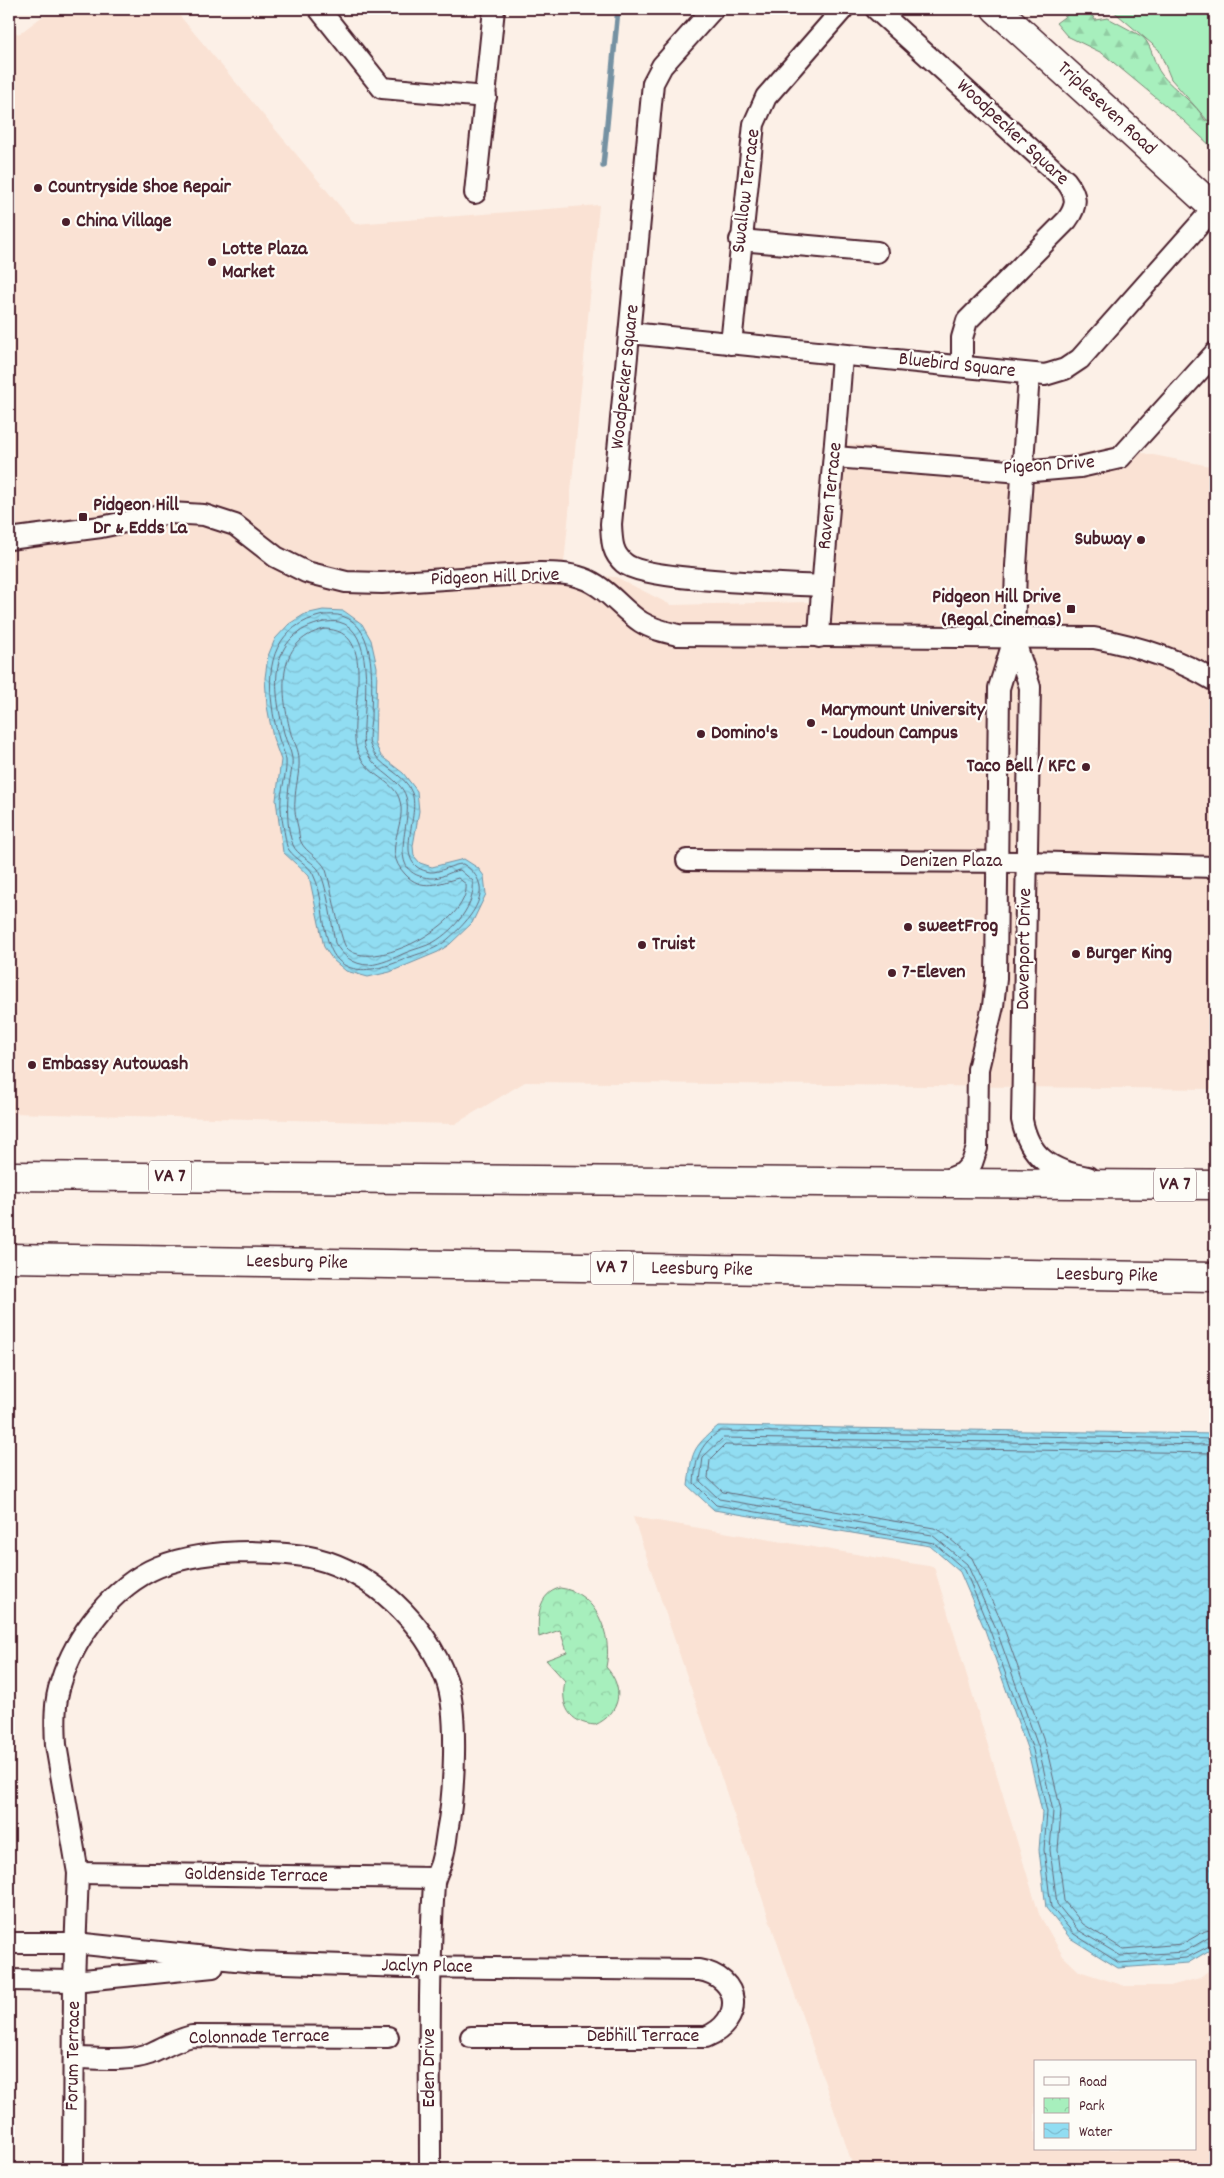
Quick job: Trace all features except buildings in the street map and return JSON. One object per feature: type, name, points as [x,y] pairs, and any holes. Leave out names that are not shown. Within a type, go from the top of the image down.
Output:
[{"type":"main road","name":"Tripleseven Road","points":[[996,9],[1215,209]]},
{"type":"main road","name":"VA 7","points":[[9,1176],[1215,1185]]},
{"type":"main road","name":"Leesburg Pike","points":[[9,1258],[1215,1277]]},
{"type":"street","points":[[319,9],[382,88],[486,97]]},
{"type":"street","points":[[475,192],[494,9]]},
{"type":"street","name":"Woodpecker Square","points":[[714,9],[662,66],[653,83],[611,524],[612,541],[615,553],[625,564],[636,570],[689,578],[822,586]]},
{"type":"street","name":"Swallow Terrace","points":[[731,344],[740,240],[754,124],[758,112],[766,97],[843,9]]},
{"type":"street","name":"Woodpecker Square","points":[[876,9],[1066,181],[1074,194],[1076,203],[1074,211],[1067,220],[967,322],[962,338],[962,366]]},
{"type":"street","name":"Bluebird Square","points":[[630,333],[1044,375],[1074,364],[1215,209]]},
{"type":"street","points":[[740,240],[877,252]]},
{"type":"street","name":"Pigeon Drive","points":[[835,457],[1021,472],[1080,467],[1120,458],[1215,352]]},
{"type":"street","name":"Raven Terrace","points":[[819,637],[842,355]]},
{"type":"street","name":"Davenport Drive","points":[[940,1183],[964,1173],[972,1163],[977,1148],[978,1069],[993,1006],[996,979],[999,688],[1014,639],[1021,472],[1029,374]]},
{"type":"street","name":"Pidgeon Hill Drive","points":[[9,539],[101,527],[170,513],[204,515],[235,525],[276,557],[306,572],[346,582],[382,583],[540,572],[563,574],[582,578],[597,585],[641,622],[654,629],[678,635],[1014,639],[1094,638],[1123,644],[1175,660],[1215,681]]},
{"type":"street","name":"Davenport Drive","points":[[1014,639],[1030,687],[1022,1120],[1025,1134],[1031,1148],[1042,1160],[1057,1168],[1077,1175],[1134,1184]]},
{"type":"street","name":"Denizen Plaza","points":[[687,860],[1026,862],[1215,867]]},
{"type":"street","name":"Forum Terrace","points":[[73,2169],[74,1981],[78,1873],[56,1734],[60,1683],[72,1655],[85,1632],[110,1602],[150,1572],[178,1560],[202,1554],[247,1552],[286,1553],[315,1558],[343,1569],[395,1603],[419,1630],[436,1655],[448,1682],[454,1723],[450,1814],[441,1863],[434,1878]]},
{"type":"street","name":"Goldenside Terrace","points":[[78,1873],[434,1878]]},
{"type":"street","name":"Eden Drive","points":[[430,2169],[430,1967],[434,1878]]},
{"type":"street","name":"Jaclyn Place","points":[[9,1943],[75,1943],[254,1962],[601,1969]]},
{"type":"street","name":"Jaclyn Place","points":[[9,1980],[74,1981],[254,1962]]},
{"type":"street","name":"Debhill Terrace","points":[[472,2037],[706,2037],[717,2033],[732,2014],[733,2000],[730,1988],[722,1978],[711,1972],[699,1970],[601,1969]]},
{"type":"street","name":"Colonnade Terrace","points":[[74,2058],[133,2058],[149,2054],[174,2041],[192,2036],[388,2037]]},
{"type":"shaded area","points":[[52,9],[174,9],[355,224],[599,205],[563,574],[616,577],[671,605],[809,602],[823,441],[1034,463],[1112,447],[1215,467],[1215,1089],[525,1082],[455,1124],[9,1113],[9,29],[19,34]]},
{"type":"shaded area","points":[[633,1517],[934,1567],[1039,1914],[1063,1956],[1079,1971],[1125,1986],[1170,1986],[1200,1978],[1215,1967],[1215,2169],[854,2169]]},
{"type":"green space","points":[[1075,9],[1093,9],[1092,15],[1095,20],[1108,18],[1143,37],[1162,75],[1197,108],[1205,120],[1215,121],[1215,150],[1183,120],[1102,53],[1067,36],[1056,23]]},
{"type":"green space","points":[[1111,9],[1215,9],[1215,129],[1171,79],[1159,50]]},
{"type":"green space","points":[[560,1588],[573,1591],[592,1606],[604,1629],[608,1655],[606,1667],[616,1683],[618,1691],[615,1707],[604,1720],[595,1725],[579,1721],[568,1712],[564,1698],[565,1681],[546,1660],[567,1652],[560,1630],[539,1637],[540,1607],[547,1595]]},
{"type":"water","points":[[323,610],[344,611],[362,624],[371,640],[377,667],[375,743],[381,756],[403,773],[417,791],[419,811],[413,846],[414,856],[420,863],[432,867],[464,859],[478,868],[484,876],[486,894],[472,923],[450,944],[438,952],[390,972],[368,977],[346,971],[333,960],[324,947],[309,876],[283,852],[276,800],[281,760],[273,738],[267,706],[265,678],[268,656],[275,639],[289,624],[305,614]]},
{"type":"water","points":[[718,1426],[1215,1434],[1215,1947],[1188,1963],[1118,1968],[1070,1938],[1046,1908],[1039,1850],[1042,1812],[1028,1751],[985,1630],[960,1572],[930,1546],[714,1510],[688,1486],[694,1452],[702,1440]]},
{"type":"waterway","points":[[603,166],[618,9]]},
{"type":"place","name":"Countryside Shoe Repair","points":[[38,188]]},
{"type":"place","name":"China Village","points":[[66,222]]},
{"type":"place","name":"Lotte Plaza Market","points":[[212,262]]},
{"type":"place","name":"Pidgeon Hill Dr & Edds La","points":[[83,517]]},
{"type":"place","name":"Subway","points":[[1141,540]]},
{"type":"place","name":"Pidgeon Hill Drive (Regal Cinemas)","points":[[1071,609]]},
{"type":"place","name":"Marymount University - Loudoun Campus","points":[[811,723]]},
{"type":"place","name":"Domino's","points":[[701,734]]},
{"type":"place","name":"Taco Bell / KFC","points":[[1086,767]]},
{"type":"place","name":"sweetFrog","points":[[908,927]]},
{"type":"place","name":"Truist","points":[[642,945]]},
{"type":"place","name":"Burger King","points":[[1076,954]]},
{"type":"place","name":"7-Eleven","points":[[892,973]]},
{"type":"place","name":"Embassy Autowash","points":[[32,1065]]}]
